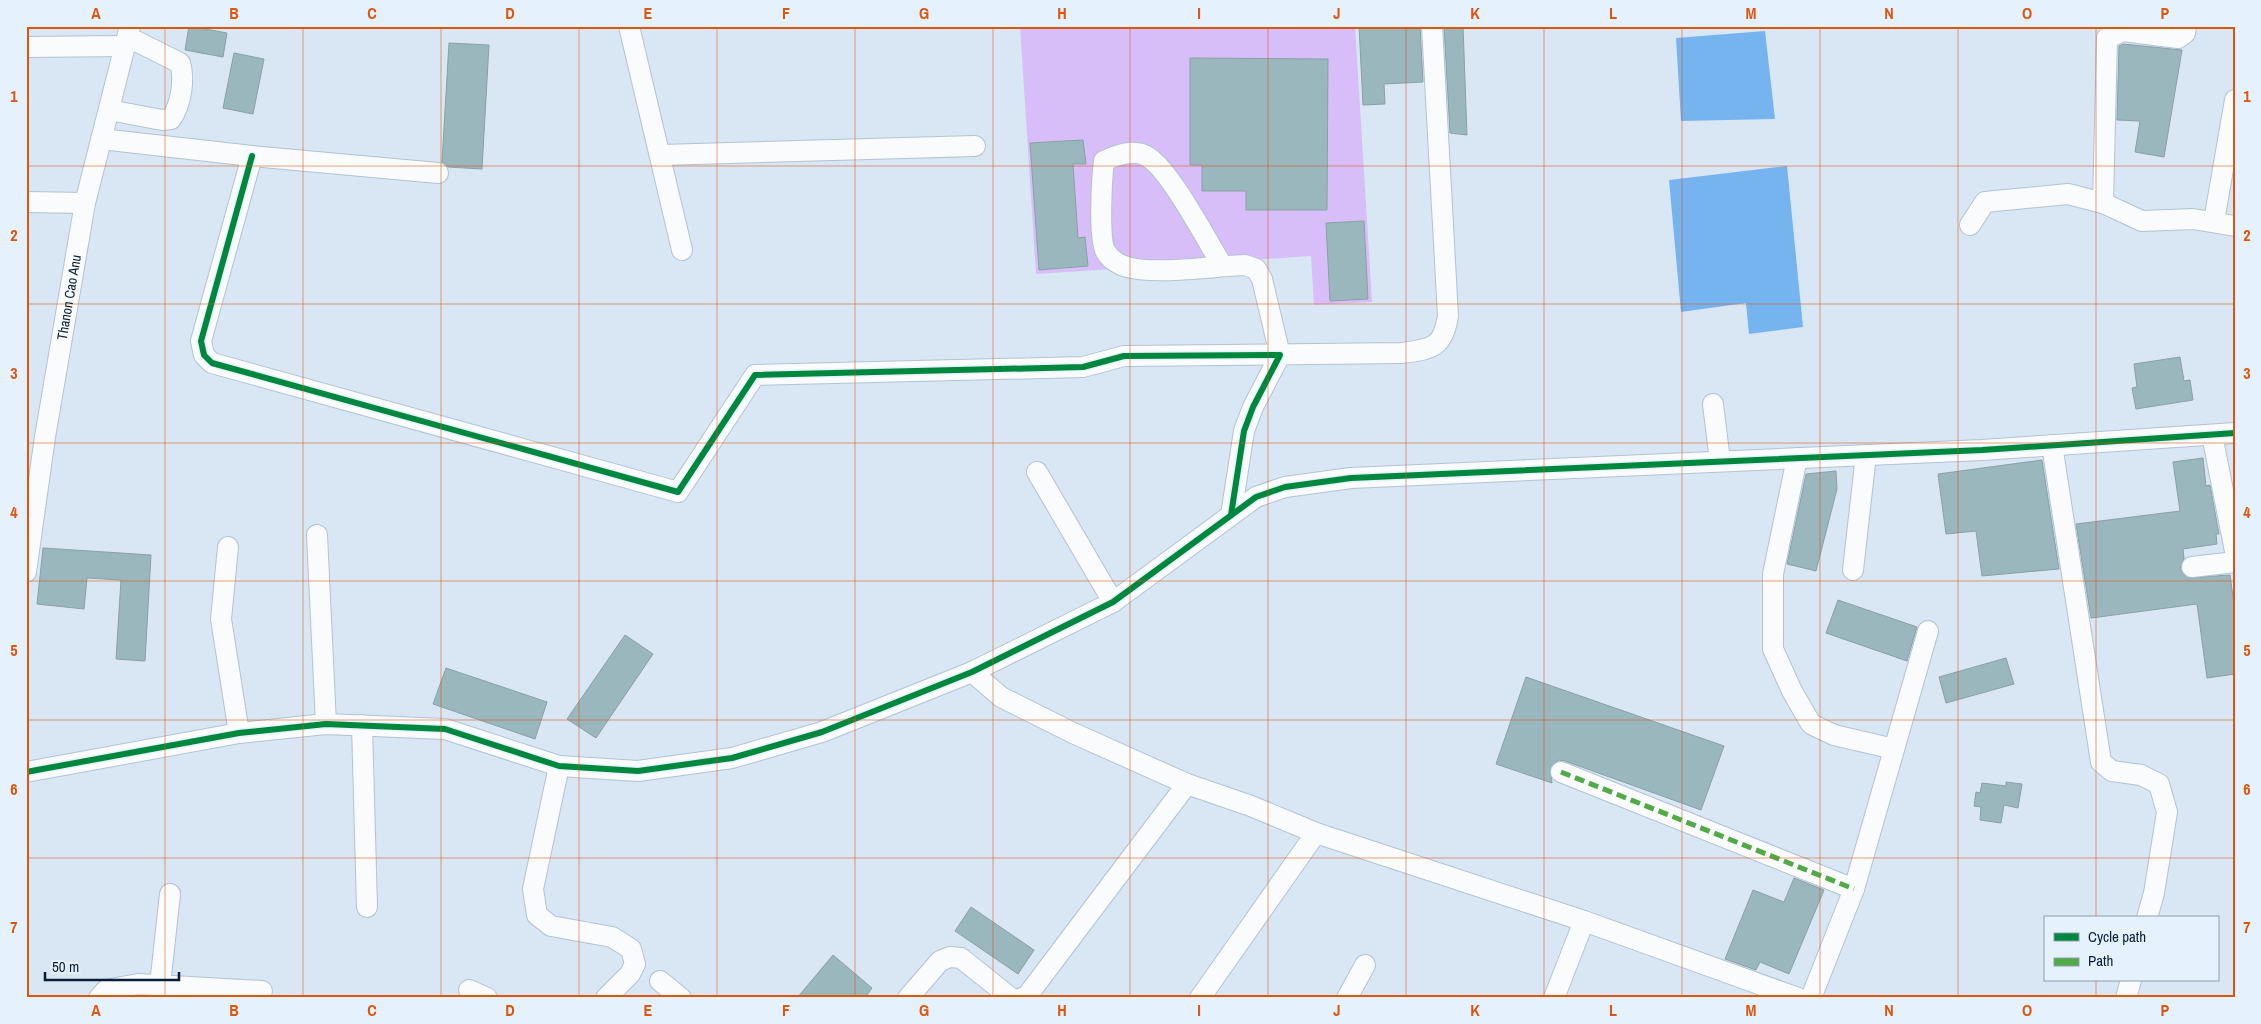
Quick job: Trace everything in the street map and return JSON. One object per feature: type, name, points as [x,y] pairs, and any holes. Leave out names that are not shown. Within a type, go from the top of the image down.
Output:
[{"type":"street","points":[[630,26],[682,250]]},
{"type":"street","points":[[252,156],[201,341],[204,355],[212,363],[678,492],[755,375],[1083,367],[1124,356],[1280,355],[1426,350],[1438,344],[1445,334],[1448,316],[1432,26]]},
{"type":"street","points":[[2103,203],[2107,38],[2123,31],[2178,38],[2185,33],[2186,26]]},
{"type":"street","points":[[26,47],[128,36],[180,63],[183,72],[177,110],[171,119],[162,120],[108,110]]},
{"type":"street","name":"Thanon Cao Anu","points":[[26,572],[36,437],[85,204],[128,36]]},
{"type":"street","points":[[2214,221],[2235,100]]},
{"type":"street","points":[[101,138],[252,156],[438,173]]},
{"type":"street","points":[[661,155],[975,146]]},
{"type":"street","points":[[1222,266],[1164,173],[1148,156],[1132,152],[1104,161],[1100,183],[1104,250],[1112,260],[1126,267],[1147,270],[1245,265],[1256,269],[1262,279],[1280,355],[1253,407],[1244,431],[1231,516]]},
{"type":"street","points":[[1970,225],[1985,202],[2068,194],[2103,203],[2142,221],[2193,219],[2235,226]]},
{"type":"street","points":[[26,202],[85,204]]},
{"type":"street","points":[[1713,404],[1720,462]]},
{"type":"street","points":[[26,772],[239,733],[326,724],[362,724],[445,729],[532,759],[559,766],[638,771],[732,758],[822,732],[972,672],[1113,602],[1256,498],[1285,487],[1350,478],[1866,455],[2235,433]]},
{"type":"street","points":[[2212,435],[2235,551]]},
{"type":"street","points":[[2052,445],[2101,762],[2112,771],[2141,775],[2159,784],[2167,812],[2154,893],[2148,916]]},
{"type":"street","points":[[1853,570],[1866,455]]},
{"type":"street","points":[[1798,458],[1773,574],[1773,649],[1792,691],[1811,724],[1834,735],[1894,749]]},
{"type":"street","points":[[1037,472],[1113,602]]},
{"type":"street","points":[[318,535],[326,724]]},
{"type":"street","points":[[228,547],[221,619],[239,733]]},
{"type":"street","points":[[2192,567],[2235,562]]},
{"type":"street","points":[[1811,998],[1854,889],[1928,631]]},
{"type":"street","points":[[972,672],[1001,697],[1073,733],[1187,784],[1251,806],[1316,833],[1584,921],[1789,996]]},
{"type":"street","points":[[362,724],[367,907]]},
{"type":"street","points":[[559,766],[533,889],[537,915],[551,926],[612,937],[631,949],[635,964],[606,998]]},
{"type":"street","points":[[1562,772],[1854,889]]},
{"type":"street","points":[[1022,998],[1033,988],[1187,784]]},
{"type":"street","points":[[1205,996],[1316,833]]},
{"type":"street","points":[[160,985],[170,894]]},
{"type":"street","points":[[1554,998],[1584,921]]},
{"type":"street","points":[[908,998],[940,961],[950,957],[961,958],[1011,998]]},
{"type":"street","points":[[1346,998],[1366,965]]},
{"type":"street","points":[[660,980],[681,998]]},
{"type":"street","points":[[2126,998],[2130,982]]},
{"type":"street","points":[[99,998],[106,990],[138,984],[262,991]]},
{"type":"street","points":[[469,990],[487,998]]},
{"type":"shaded area","points":[[1020,26],[1355,26],[1372,302],[1314,305],[1311,256],[1036,274]]},
{"type":"water","points":[[1765,31],[1775,119],[1681,121],[1676,38]]},
{"type":"water","points":[[1787,166],[1803,327],[1749,334],[1746,303],[1681,312],[1669,180]]},
{"type":"building","points":[[189,26],[227,33],[223,57],[185,50]]},
{"type":"building","points":[[1359,26],[1420,26],[1423,82],[1384,84],[1385,104],[1363,105]]},
{"type":"building","points":[[1444,26],[1463,26],[1467,135],[1450,133]]},
{"type":"building","points":[[449,43],[489,45],[482,169],[448,167],[442,162]]},
{"type":"building","points":[[2123,44],[2182,50],[2164,157],[2135,152],[2140,121],[2117,120],[2119,46]]},
{"type":"building","points":[[234,53],[264,59],[253,114],[223,108]]},
{"type":"building","points":[[1190,58],[1328,59],[1327,210],[1246,210],[1246,191],[1202,191],[1202,165],[1190,165]]},
{"type":"building","points":[[1083,140],[1086,164],[1073,164],[1078,238],[1085,237],[1088,266],[1039,270],[1030,143]]},
{"type":"building","points":[[1364,221],[1368,299],[1330,301],[1326,223]]},
{"type":"building","points":[[2180,357],[2184,381],[2190,380],[2193,400],[2136,409],[2132,388],[2137,387],[2134,364]]},
{"type":"building","points":[[2203,458],[2206,486],[2210,485],[2219,534],[2216,534],[2217,544],[2183,549],[2184,558],[2180,569],[2187,578],[2230,575],[2235,612],[2235,674],[2207,678],[2197,604],[2091,618],[2076,524],[2180,511],[2173,462]]},
{"type":"building","points":[[2042,460],[2059,569],[1982,576],[1976,531],[1946,534],[1938,474]]},
{"type":"building","points":[[1836,471],[1837,489],[1816,571],[1787,564],[1806,474]]},
{"type":"building","points":[[43,548],[151,555],[145,661],[116,659],[121,580],[87,578],[84,609],[37,604]]},
{"type":"building","points":[[1838,600],[1917,627],[1907,661],[1826,633]]},
{"type":"building","points":[[625,635],[653,654],[596,738],[567,719]]},
{"type":"building","points":[[2006,658],[2014,684],[1946,703],[1939,677]]},
{"type":"building","points":[[446,668],[547,702],[535,739],[433,704]]},
{"type":"building","points":[[1526,677],[1724,746],[1701,810],[1565,761],[1559,760],[1550,767],[1552,783],[1496,764]]},
{"type":"building","points":[[2006,782],[2022,784],[2018,808],[2004,805],[2001,823],[1980,820],[1981,807],[1974,806],[1976,792],[1980,793],[1982,783],[2006,786]]},
{"type":"building","points":[[1794,878],[1824,890],[1789,974],[1760,962],[1756,970],[1725,959],[1753,890],[1784,902]]},
{"type":"building","points":[[971,907],[1034,950],[1018,974],[955,931]]},
{"type":"building","points":[[833,955],[872,988],[865,998],[797,998]]},
{"type":"marked path","points":[[1561,772],[1854,889]]},
{"type":"cycle path","points":[[252,156],[201,341],[204,355],[212,363],[678,492],[755,375],[1083,367],[1124,356],[1280,355],[1253,407],[1244,431],[1231,515]]},
{"type":"cycle path","points":[[26,772],[239,733],[326,724],[445,729],[559,766],[638,771],[732,758],[822,732],[972,672],[1113,602],[1256,497],[1285,487],[1351,478],[1982,450],[2235,433]]}]
